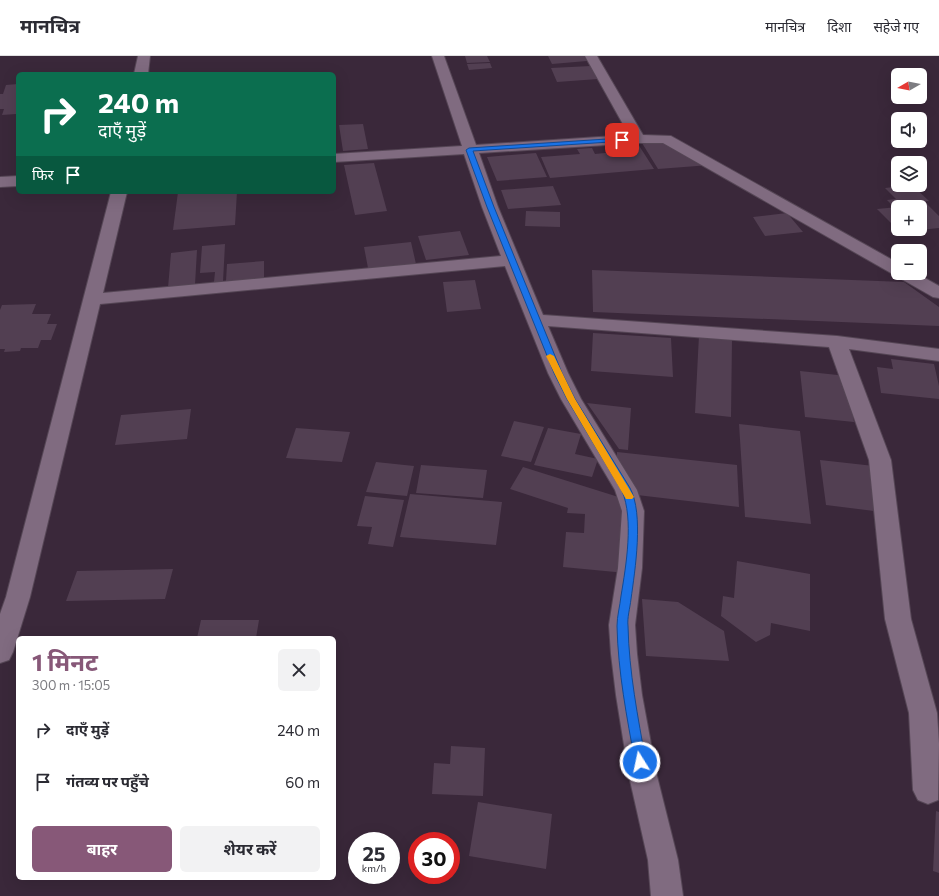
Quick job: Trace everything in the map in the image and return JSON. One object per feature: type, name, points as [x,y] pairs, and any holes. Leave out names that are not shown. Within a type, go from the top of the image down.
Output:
[{"type":"street","points":[[141,72],[144,56]]},
{"type":"street","points":[[438,56],[469,150],[490,207],[558,373],[571,399],[626,490],[631,501],[633,511],[630,568],[622,625],[624,654],[629,695],[643,776],[663,860],[667,896]]},
{"type":"street","points":[[591,56],[638,139]]},
{"type":"street","points":[[336,158],[638,139],[668,139],[891,266]]},
{"type":"street","points":[[0,182],[16,181]]},
{"type":"street","points":[[0,652],[9,597],[92,299],[118,194]]},
{"type":"street","points":[[92,299],[512,260]]},
{"type":"street","points":[[915,280],[939,294]]},
{"type":"street","points":[[536,320],[837,342],[939,355]]},
{"type":"street","points":[[837,342],[880,460],[898,619],[923,712],[928,790]]},
{"type":"building","points":[[465,56],[487,56],[490,62],[467,63]]},
{"type":"building","points":[[548,56],[584,56],[587,61],[552,64]]},
{"type":"building","points":[[490,63],[492,68],[469,70],[467,64]]},
{"type":"building","points":[[591,66],[598,79],[557,82],[551,68]]},
{"type":"building","points":[[16,84],[16,114],[2,115],[4,109],[0,109],[0,94],[3,94],[6,85]]},
{"type":"building","points":[[363,124],[368,149],[343,151],[339,125]]},
{"type":"building","points":[[662,142],[710,165],[658,169],[642,143]]},
{"type":"building","points":[[638,144],[654,169],[550,178],[541,157],[580,154],[577,149],[592,148],[595,154],[625,151],[622,145]]},
{"type":"building","points":[[536,153],[547,177],[497,181],[487,157]]},
{"type":"building","points":[[374,163],[387,211],[355,215],[344,165]]},
{"type":"building","points":[[553,186],[561,205],[508,209],[501,190]]},
{"type":"building","points":[[891,187],[891,192],[919,192],[929,201],[891,200],[891,204],[887,200],[896,199],[885,188]]},
{"type":"building","points":[[178,194],[237,194],[235,225],[173,230]]},
{"type":"building","points":[[927,204],[939,216],[939,228],[927,229]]},
{"type":"building","points":[[891,208],[891,223],[877,209]]},
{"type":"building","points":[[526,211],[560,212],[560,227],[525,226]]},
{"type":"building","points":[[787,213],[803,232],[765,236],[753,217]]},
{"type":"building","points":[[460,231],[469,255],[426,260],[418,236]]},
{"type":"building","points":[[411,242],[416,264],[368,268],[364,247]]},
{"type":"building","points":[[225,244],[223,282],[214,282],[215,272],[200,273],[202,246]]},
{"type":"building","points":[[197,250],[195,285],[168,288],[171,253]]},
{"type":"building","points":[[264,261],[264,279],[226,281],[227,264]]},
{"type":"building","points":[[592,270],[904,282],[939,307],[939,326],[593,312]]},
{"type":"building","points":[[475,280],[481,309],[447,312],[443,282]]},
{"type":"building","points":[[36,304],[32,314],[51,314],[47,324],[57,324],[51,340],[41,340],[38,348],[21,348],[20,351],[4,352],[5,349],[0,349],[0,310],[2,305]]},
{"type":"building","points":[[593,333],[671,338],[673,377],[591,371]]},
{"type":"building","points":[[699,335],[732,339],[731,417],[695,413]]},
{"type":"building","points":[[891,359],[934,364],[939,386],[939,399],[881,393],[877,367],[893,369]]},
{"type":"building","points":[[800,371],[847,376],[854,422],[805,417]]},
{"type":"building","points":[[587,403],[631,408],[628,450],[619,449]]},
{"type":"building","points":[[191,409],[187,439],[115,445],[121,415]]},
{"type":"building","points":[[514,421],[544,427],[531,462],[501,456]]},
{"type":"building","points":[[739,424],[800,431],[811,524],[745,517]]},
{"type":"building","points":[[296,428],[350,432],[342,462],[286,458]]},
{"type":"building","points":[[548,428],[581,434],[575,454],[598,459],[592,477],[534,465]]},
{"type":"building","points":[[617,452],[737,465],[739,507],[637,495],[617,457]]},
{"type":"building","points":[[820,460],[874,466],[882,512],[826,505]]},
{"type":"building","points":[[376,462],[414,466],[407,496],[366,492]]},
{"type":"building","points":[[421,465],[487,470],[483,498],[416,493]]},
{"type":"building","points":[[523,467],[628,500],[626,573],[563,567],[566,532],[584,533],[585,514],[567,513],[568,508],[510,489]]},
{"type":"building","points":[[410,494],[502,502],[496,545],[400,537]]},
{"type":"building","points":[[365,496],[404,500],[393,547],[368,544],[372,527],[357,526]]},
{"type":"building","points":[[737,561],[810,574],[810,631],[771,623],[770,635],[756,642],[721,616],[723,596],[734,598]]},
{"type":"building","points":[[173,569],[165,599],[66,601],[77,571]]},
{"type":"building","points":[[642,599],[678,602],[724,631],[729,661],[646,656]]},
{"type":"building","points":[[201,620],[259,620],[256,636],[197,636]]},
{"type":"building","points":[[451,746],[485,748],[483,796],[432,794],[434,763],[450,764]]},
{"type":"building","points":[[478,802],[552,814],[546,869],[469,856]]},
{"type":"building","points":[[936,811],[939,812],[939,873],[933,871]]},
{"type":"slow traffic","points":[[550,356],[571,399],[629,497]]},
{"type":"route","points":[[622,140],[469,150],[490,207],[558,373],[571,399],[626,490],[631,501],[633,511],[630,568],[628,593],[624,607],[622,625],[629,695],[640,762]]}]
